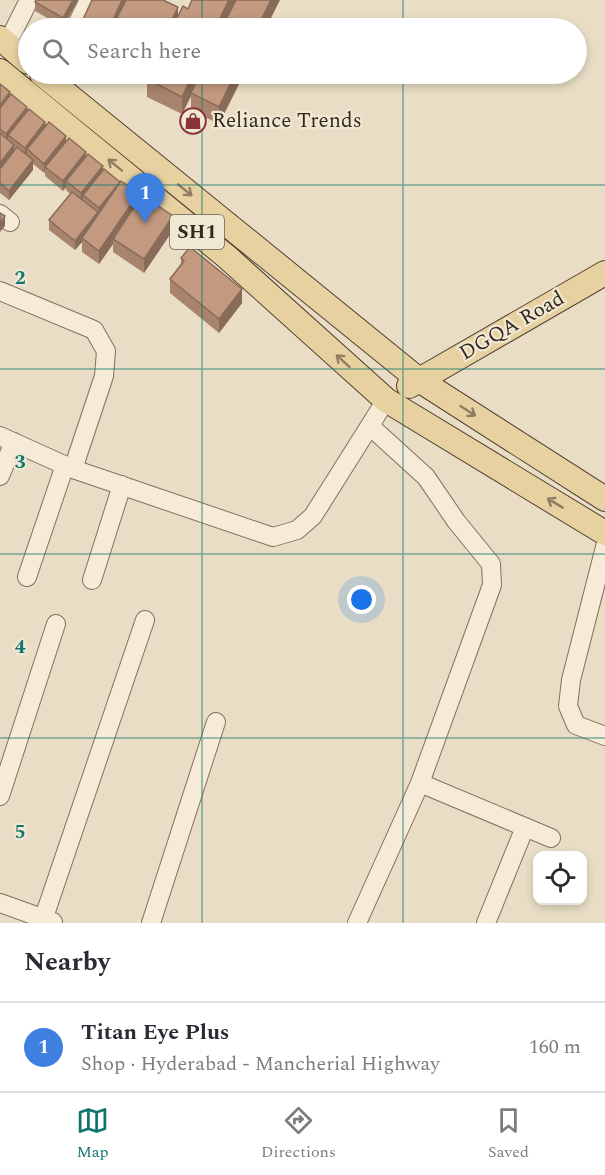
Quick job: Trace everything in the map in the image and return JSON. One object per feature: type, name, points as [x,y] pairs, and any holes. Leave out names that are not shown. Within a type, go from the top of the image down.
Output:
[{"type":"main road","points":[[4,41],[18,53]]},
{"type":"main road","name":"SH1","points":[[0,71],[227,257],[386,400],[605,533]]},
{"type":"main road","name":"SH1","points":[[59,84],[419,380],[603,494]]},
{"type":"main road","name":"DGQA Road","points":[[386,400],[605,273]]},
{"type":"street","points":[[4,41],[29,0]]},
{"type":"street","points":[[80,18],[89,0]]},
{"type":"street","points":[[0,291],[94,330],[106,351],[104,376],[27,577]]},
{"type":"street","points":[[0,476],[7,439],[69,467],[273,537],[297,530],[313,516],[386,400]]},
{"type":"street","points":[[357,923],[420,783],[492,585],[491,564],[456,521],[426,477],[371,427]]},
{"type":"street","points":[[92,580],[122,485]]},
{"type":"street","points":[[605,547],[571,680],[568,706],[576,725],[605,736]]},
{"type":"street","points":[[0,903],[47,922],[145,620]]},
{"type":"street","points":[[0,796],[56,624]]},
{"type":"street","points":[[151,923],[216,722]]},
{"type":"street","points":[[420,783],[551,837]]},
{"type":"street","points":[[486,923],[525,827]]},
{"type":"building","points":[[36,0],[73,0],[63,18],[35,2]]},
{"type":"building","points":[[92,0],[122,0],[114,18],[84,18]]},
{"type":"building","points":[[126,0],[163,0],[178,7],[173,18],[117,18]]},
{"type":"building","points":[[192,0],[229,0],[220,18],[177,18],[183,6],[188,9]]},
{"type":"building","points":[[236,0],[271,0],[262,18],[227,18]]},
{"type":"building","points":[[0,84],[10,92],[0,105]]},
{"type":"building","points":[[157,84],[188,84],[182,97]]},
{"type":"building","points":[[195,84],[230,84],[219,107],[191,93]]},
{"type":"building","points":[[11,94],[27,107],[6,134],[0,129],[0,108]]},
{"type":"building","points":[[29,109],[45,122],[25,148],[8,135]]},
{"type":"building","points":[[49,122],[66,136],[44,164],[27,149]]},
{"type":"building","points":[[0,133],[14,145],[0,163]]},
{"type":"building","points":[[69,138],[86,152],[63,181],[45,167]]},
{"type":"building","points":[[17,147],[33,160],[9,191],[0,183],[0,169]]},
{"type":"building","points":[[88,154],[103,166],[81,193],[66,181]]},
{"type":"building","points":[[104,169],[120,182],[99,208],[83,195]]},
{"type":"building","points":[[121,181],[139,193],[99,251],[82,238]]},
{"type":"building","points":[[72,192],[98,212],[75,241],[49,220]]},
{"type":"building","points":[[142,195],[173,216],[144,259],[113,239]]},
{"type":"building","points":[[0,213],[5,216],[0,223]]},
{"type":"building","points":[[190,247],[242,289],[219,319],[170,279],[184,261],[181,258]]},
{"type":"place","name":"Reliance Trends","points":[[193,121]]},
{"type":"place","name":"Titan Eye Plus","points":[[145,223]]}]
